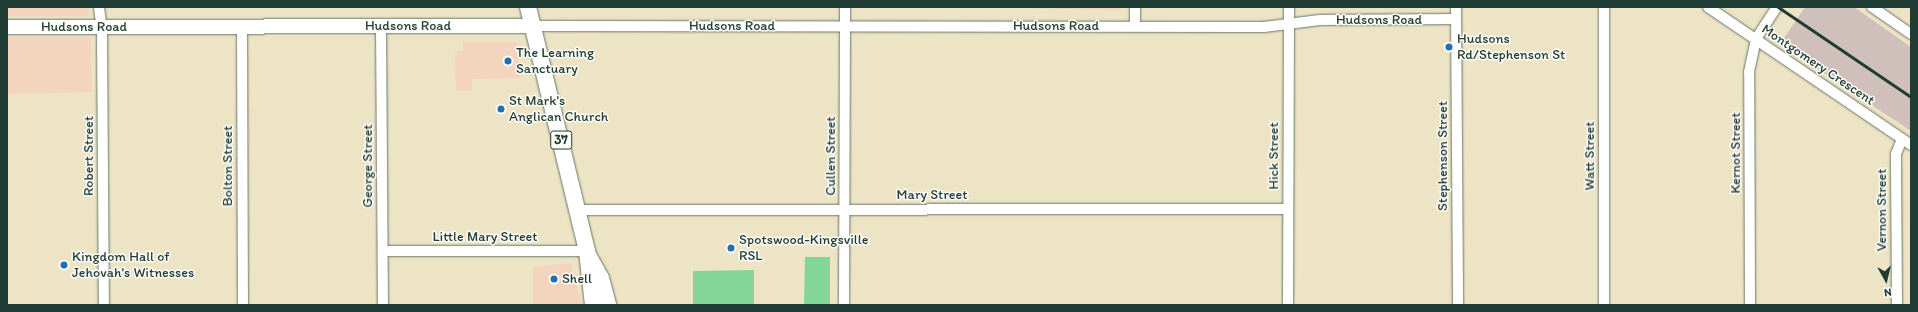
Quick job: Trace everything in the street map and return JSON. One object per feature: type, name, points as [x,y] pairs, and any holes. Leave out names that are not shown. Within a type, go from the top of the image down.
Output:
[{"type":"main road","name":"37","points":[[528,7],[587,252],[594,305]]},
{"type":"main road","name":"37","points":[[587,252],[601,278],[608,305]]},
{"type":"street","name":"Robert Street","points":[[99,7],[99,27],[102,37],[104,305]]},
{"type":"street","name":"Cullen Street","points":[[844,305],[845,7]]},
{"type":"street","points":[[1135,7],[1135,26]]},
{"type":"street","name":"Hick Street","points":[[1288,305],[1287,209],[1289,7]]},
{"type":"street","name":"Stephenson Street","points":[[1456,7],[1458,305]]},
{"type":"street","name":"Watt Street","points":[[1604,7],[1604,305]]},
{"type":"street","name":"Montgomery Crescent","points":[[1708,7],[1911,146]]},
{"type":"street","name":"Kernot Street","points":[[1750,305],[1749,72],[1756,39],[1776,7]]},
{"type":"street","points":[[1872,7],[1911,34]]},
{"type":"street","name":"Hudsons Road","points":[[7,27],[1135,26],[1289,24],[1320,20],[1456,19]]},
{"type":"street","name":"George Street","points":[[381,26],[383,305]]},
{"type":"street","name":"Bolton Street","points":[[242,27],[243,305]]},
{"type":"street","name":"Vernon Street","points":[[1896,305],[1896,154],[1902,139]]},
{"type":"street","name":"Mary Street","points":[[577,210],[1287,209]]},
{"type":"street","name":"Little Mary Street","points":[[383,251],[587,252]]},
{"type":"shaded area","points":[[7,7],[89,7],[89,16],[7,16]]},
{"type":"shaded area","points":[[963,7],[1122,7],[1119,10]]},
{"type":"shaded area","points":[[1805,7],[1854,7],[1911,47],[1911,131],[1780,44]]},
{"type":"shaded area","points":[[7,37],[91,37],[92,92],[7,94]]},
{"type":"shaded area","points":[[463,42],[517,42],[520,78],[472,79],[472,91],[456,91],[455,51],[463,51]]},
{"type":"shaded area","name":"Shell","points":[[571,263],[582,305],[533,305],[533,267]]},
{"type":"green space","points":[[805,257],[830,257],[830,305],[804,305]]},
{"type":"green space","points":[[754,270],[754,305],[693,305],[693,271]]},
{"type":"railway","points":[[1778,7],[1911,97]]},
{"type":"place","name":"Hudsons Rd/Stephenson St","points":[[1449,47]]},
{"type":"place","name":"The Learning Sanctuary","points":[[508,61]]},
{"type":"place","name":"St Mark's Anglican Church","points":[[501,109]]},
{"type":"place","name":"Spotswood-Kingsville RSL","points":[[731,248]]},
{"type":"place","name":"Kingdom Hall of Jehovah's Witnesses","points":[[64,265]]},
{"type":"place","name":"Shell","points":[[554,279]]}]
